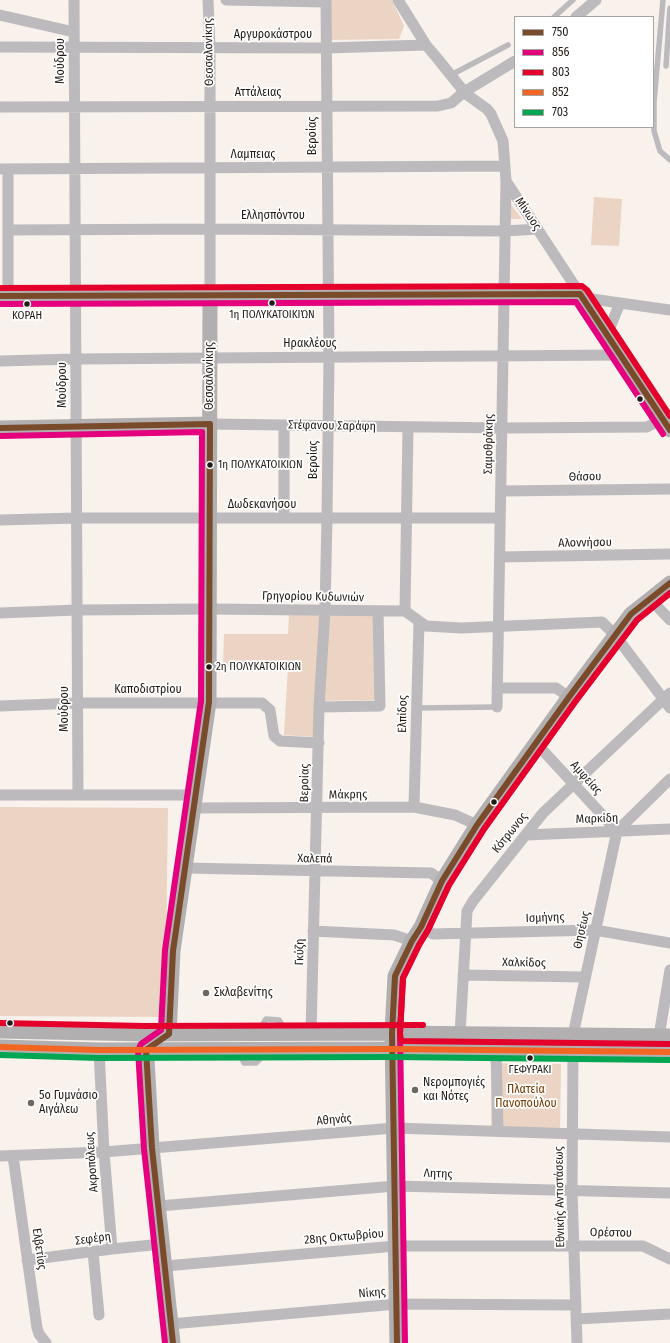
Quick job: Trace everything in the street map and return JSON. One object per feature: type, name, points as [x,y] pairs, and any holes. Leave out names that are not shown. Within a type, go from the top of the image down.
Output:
[{"type":"street","name":"Μούδρου","points":[[74,0],[78,794]]},
{"type":"street","name":"Θεσσαλονίκης","points":[[169,1034],[173,951],[209,702],[210,47],[208,0]]},
{"type":"street","points":[[226,0],[326,1]]},
{"type":"street","name":"Μίνωος","points":[[398,0],[426,46],[464,92],[487,109],[495,120],[502,141],[506,181],[666,424]]},
{"type":"street","points":[[577,16],[596,0]]},
{"type":"street","name":"Βεροίας","points":[[315,872],[319,707],[325,610],[327,518],[329,357],[326,168],[326,1]]},
{"type":"street","points":[[0,15],[74,32]]},
{"type":"street","name":"Αργυροκάστρου","points":[[0,48],[326,48],[426,46]]},
{"type":"street","name":"Αττάλειας","points":[[0,107],[438,106],[451,103],[464,92],[514,62]]},
{"type":"street","name":"Λαμπειας","points":[[4,169],[505,166]]},
{"type":"street","points":[[4,169],[8,230],[4,295],[580,294],[592,299],[670,310]]},
{"type":"street","name":"Σαμοθράκης","points":[[497,707],[506,181]]},
{"type":"street","name":"Ελλησπόντου","points":[[8,230],[538,229]]},
{"type":"street","points":[[608,335],[620,303]]},
{"type":"street","name":"Ηρακλέους","points":[[0,361],[76,359],[621,355]]},
{"type":"street","name":"Στέφανου Σαράφη","points":[[0,428],[210,424],[502,428],[647,426],[666,424]]},
{"type":"street","points":[[284,425],[284,518]]},
{"type":"street","points":[[408,427],[405,611],[426,626],[461,628],[602,622],[615,635],[668,700]]},
{"type":"street","name":"Θάσου","points":[[501,491],[670,489]]},
{"type":"street","name":"Δωδεκανήσου","points":[[0,520],[77,518],[500,518]]},
{"type":"street","name":"Αλοννήσου","points":[[500,557],[670,554]]},
{"type":"street","points":[[397,1343],[392,1033],[395,976],[442,881],[477,825],[568,697],[631,614],[670,583]]},
{"type":"street","points":[[650,599],[670,620]]},
{"type":"street","name":"Γρηγορίου Κυδωνιών","points":[[0,613],[77,610],[209,609],[405,611]]},
{"type":"street","points":[[319,707],[380,706],[378,611]]},
{"type":"street","name":"Ελπίδος","points":[[414,807],[419,622]]},
{"type":"street","points":[[497,688],[556,688],[568,697]]},
{"type":"street","name":"Κότρωνος","points":[[460,1034],[467,911],[473,900],[543,813],[573,783],[668,700]]},
{"type":"street","name":"Καποδιστρίου","points":[[0,706],[78,703],[262,703],[270,710],[274,736],[280,741],[318,743]]},
{"type":"street","name":"Αμφείας","points":[[536,743],[617,831]]},
{"type":"street","points":[[617,831],[670,779]]},
{"type":"street","name":"Μάκρης","points":[[0,796],[78,794],[317,808],[414,807],[455,815],[477,825]]},
{"type":"street","name":"Μαρκίδη","points":[[526,835],[670,829]]},
{"type":"street","name":"Θησέως","points":[[573,1035],[584,976],[617,831]]},
{"type":"street","name":"Χαλεπά","points":[[184,868],[315,872],[431,873],[442,881]]},
{"type":"street","name":"Γκύζη","points":[[311,1033],[315,872]]},
{"type":"street","name":"Ισμήνης","points":[[421,926],[433,934],[595,930],[670,943]]},
{"type":"street","points":[[313,931],[394,935],[412,941]]},
{"type":"street","points":[[0,1031],[146,1034],[392,1033],[664,1036],[670,970]]},
{"type":"street","name":"Χαλκίδος","points":[[463,975],[584,976]]},
{"type":"street","points":[[146,1034],[152,1148],[173,1343]]},
{"type":"street","points":[[146,1050],[169,1034]]},
{"type":"street","points":[[0,1048],[99,1050],[393,1048],[670,1052]]},
{"type":"street","name":"Ακροπόλεως","points":[[99,1050],[104,1152],[112,1249]]},
{"type":"street","points":[[496,1050],[498,1131]]},
{"type":"street","name":"Εθνικής Αντιστάσεως","points":[[572,1051],[571,1135],[577,1343]]},
{"type":"street","name":"Αθηνάς","points":[[0,1156],[104,1152],[394,1128],[571,1135],[670,1137]]},
{"type":"street","name":"Ελβετίας","points":[[13,1156],[37,1328],[39,1334],[46,1343]]},
{"type":"street","name":"Λητης","points":[[159,1206],[395,1186],[670,1193]]},
{"type":"street","name":"Σεφέρη","points":[[27,1260],[162,1244]]},
{"type":"street","name":"28ης Οκτωβρίου","points":[[165,1266],[396,1246],[574,1246]]},
{"type":"street","name":"Ορέστου","points":[[574,1246],[642,1246],[670,1259]]},
{"type":"street","points":[[93,1252],[99,1314]]},
{"type":"street","name":"Νίκης","points":[[171,1324],[397,1304],[576,1305]]},
{"type":"street","points":[[577,1319],[670,1314]]},
{"type":"lane","points":[[555,16],[573,0]]},
{"type":"lane","points":[[663,0],[654,102],[654,131],[660,152],[670,160]]},
{"type":"lane","points":[[666,66],[670,8]]},
{"type":"lane","points":[[451,75],[508,45]]},
{"type":"lane","points":[[417,708],[497,707]]},
{"type":"green space","points":[[331,0],[392,0],[404,26],[399,39],[331,40]]},
{"type":"green space","points":[[594,197],[622,199],[619,246],[591,245]]},
{"type":"green space","points":[[508,200],[522,219],[509,219]]},
{"type":"green space","points":[[289,614],[375,614],[375,700],[316,701],[315,737],[284,735],[288,667],[223,667],[224,634],[288,634]]},
{"type":"green space","points":[[0,807],[168,808],[165,1017],[0,1016]]},
{"type":"green space","name":"Πλατεία Πανοπούλου","points":[[491,1063],[561,1064],[560,1130],[491,1129]]},
{"type":"transit line","name":"803","points":[[0,288],[582,286],[587,290],[670,416]]},
{"type":"transit line","name":"750","points":[[0,296],[580,294],[670,430]]},
{"type":"transit line","name":"856","points":[[0,304],[576,302],[663,434]]},
{"type":"transit line","name":"750","points":[[0,428],[210,424],[209,702],[173,951],[169,1034],[146,1050],[152,1148],[173,1343]]},
{"type":"transit line","name":"856","points":[[0,436],[202,432],[201,701],[165,950],[161,1030],[141,1044],[138,1050],[144,1149],[165,1343]]},
{"type":"transit line","name":"750","points":[[397,1343],[392,1033],[395,976],[412,941],[421,927],[442,881],[477,825],[631,614],[670,583]]},
{"type":"transit line","name":"856","points":[[405,1343],[400,1033],[403,978],[449,885],[484,829],[575,702],[637,620],[670,593]]},
{"type":"transit line","name":"803","points":[[670,593],[637,620],[575,702],[484,829],[449,885],[403,978],[400,1033],[401,1041],[670,1044]]},
{"type":"transit line","name":"803","points":[[0,1023],[145,1026],[423,1025]]},
{"type":"transit line","name":"852","points":[[0,1047],[99,1050],[393,1049],[670,1052]]},
{"type":"transit line","name":"703","points":[[0,1055],[99,1058],[393,1057],[670,1060]]},
{"type":"place","name":"1η ΠΟΛΥΚΑΤΟΙΚΙΏΝ","points":[[272,303]]},
{"type":"place","name":"ΚΟΡΑΗ","points":[[27,304]]},
{"type":"place","name":"1η ΠΟΛΥΚΑΤΟΙΚΙΩΝ","points":[[210,465]]},
{"type":"place","name":"2η ΠΟΛΥΚΑΤΟΙΚΙΩΝ","points":[[209,667]]},
{"type":"place","name":"Σκλαβενίτης","points":[[206,993]]},
{"type":"place","name":"ΓΕΦΥΡΑΚΙ","points":[[530,1058]]},
{"type":"place","name":"Νερομπογιές και Νότες","points":[[415,1090]]},
{"type":"place","name":"5ο Γυμνάσιο Αιγάλεω","points":[[31,1103]]}]
